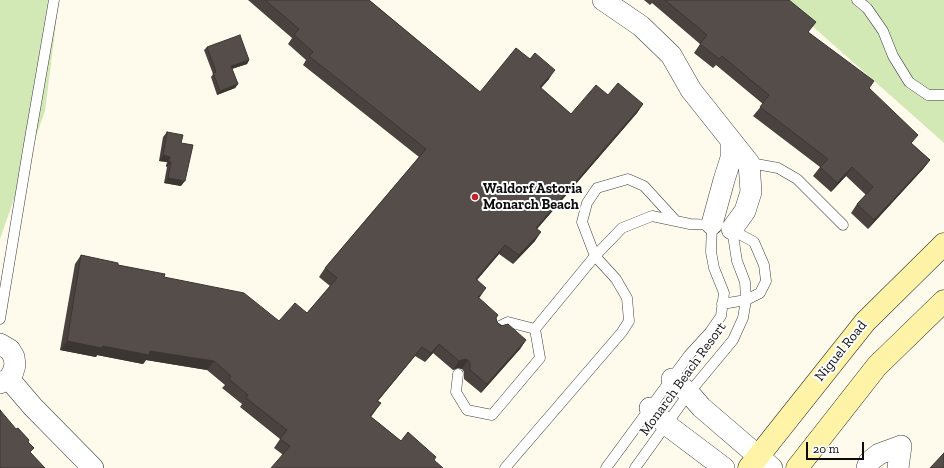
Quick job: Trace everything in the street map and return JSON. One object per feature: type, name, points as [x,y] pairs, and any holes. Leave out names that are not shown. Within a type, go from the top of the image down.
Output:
[{"type":"main road","name":"Niguel Road","points":[[759,464],[865,322],[944,244]]},
{"type":"main road","points":[[797,468],[877,366],[944,301]]},
{"type":"street","points":[[602,0],[641,26],[671,55],[691,90],[731,140],[731,158],[739,163],[751,192],[745,211],[732,229]]},
{"type":"street","points":[[712,224],[739,163]]},
{"type":"street","points":[[0,344],[10,350],[16,364],[13,372],[4,381],[33,407],[93,468]]},
{"type":"street","points":[[672,379],[689,393],[701,407],[759,464]]},
{"type":"street","points":[[650,408],[667,424],[724,468]]},
{"type":"street","points":[[867,468],[869,462],[879,454],[901,446],[898,468]]},
{"type":"lane","points":[[0,319],[54,0]]},
{"type":"lane","points":[[857,0],[867,8],[883,31],[893,56],[909,82],[928,95],[944,95]]},
{"type":"lane","points":[[739,163],[778,168],[797,179],[843,225]]},
{"type":"lane","points":[[505,468],[622,332],[629,321],[627,298],[616,279],[595,256],[582,222],[586,203],[597,188],[628,179],[644,186],[676,221]]},
{"type":"lane","points":[[458,374],[456,392],[467,410],[492,415],[540,358],[535,329],[595,256],[622,228],[652,216],[690,224],[712,224],[732,229],[754,242],[764,265],[766,281],[760,293],[746,300],[722,304]]},
{"type":"lane","name":"Monarch Beach Resort","points":[[606,468],[689,355],[710,332],[721,316],[724,293],[714,268],[711,252],[712,224]]},
{"type":"lane","name":"Monarch Beach Resort","points":[[636,468],[689,393],[733,340],[743,318],[746,300],[745,282],[737,260],[732,229]]},
{"type":"lane","points":[[496,328],[508,322],[535,329]]},
{"type":"green space","points":[[0,0],[59,0],[45,111],[0,239]]},
{"type":"green space","points":[[783,0],[944,0],[944,143]]},
{"type":"building","name":"Waldorf Astoria Monarch Beach","points":[[265,0],[369,0],[480,92],[516,48],[530,59],[535,53],[555,70],[540,87],[571,114],[596,85],[608,95],[618,83],[643,104],[536,228],[541,232],[519,255],[505,245],[476,279],[486,288],[478,297],[498,315],[496,318],[497,322],[501,326],[508,324],[526,340],[487,384],[470,370],[470,363],[468,360],[465,359],[459,361],[439,344],[431,353],[422,347],[377,401],[381,403],[370,416],[401,441],[408,432],[436,457],[434,460],[443,468],[271,468],[290,446],[280,439],[287,430],[246,398],[248,395],[229,379],[231,376],[214,361],[150,351],[149,355],[67,341],[81,255],[118,263],[118,265],[165,274],[164,277],[244,293],[279,321],[295,303],[307,313],[337,278],[325,268],[426,149],[309,56],[313,52],[294,35],[299,29]]},
{"type":"building","points":[[665,0],[789,0],[816,22],[808,32],[874,81],[869,88],[918,135],[911,143],[930,160],[874,220],[857,204],[873,187],[852,167],[837,183],[820,167],[828,159],[760,107],[769,95],[722,56],[719,59],[700,44],[707,35]]},
{"type":"building","points":[[240,35],[249,60],[231,66],[238,84],[220,91],[213,73],[216,72],[207,47]]},
{"type":"building","points":[[167,132],[183,135],[181,143],[193,145],[185,181],[168,178],[171,162],[169,161],[170,157],[163,155]]},
{"type":"building","points":[[0,410],[16,429],[18,428],[29,440],[28,442],[34,448],[30,452],[45,468],[0,468]]},
{"type":"building","points":[[944,453],[944,468],[930,468]]},
{"type":"place","name":"Waldorf Astoria Monarch Beach","points":[[475,197]]}]
